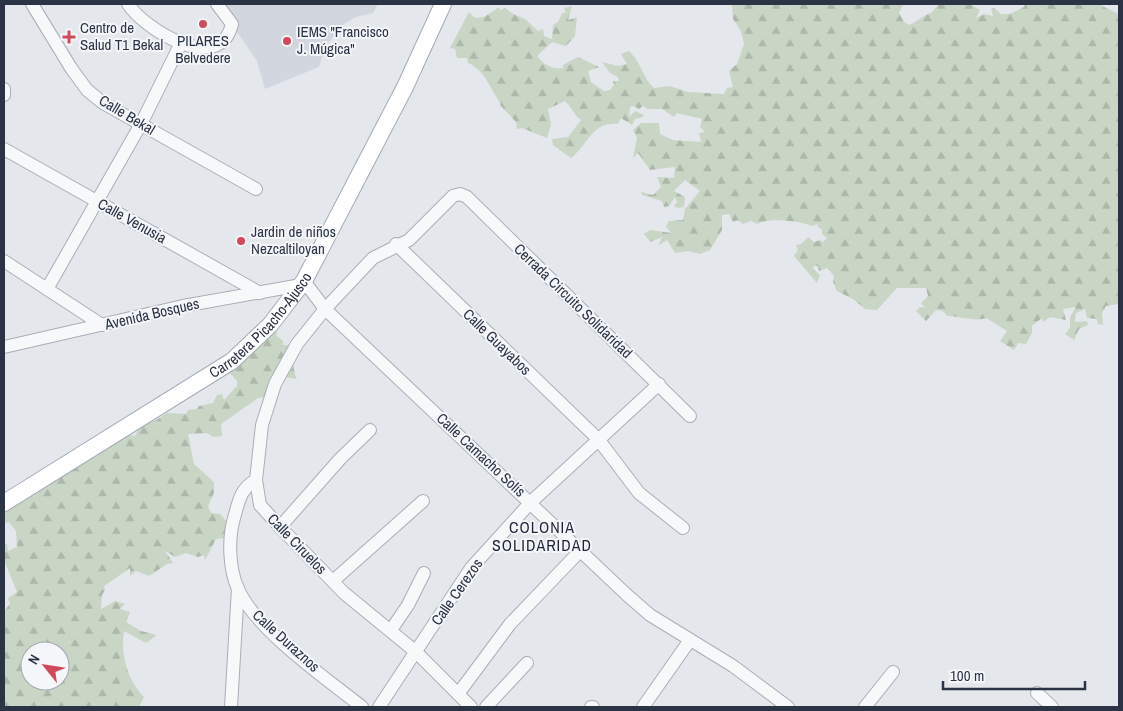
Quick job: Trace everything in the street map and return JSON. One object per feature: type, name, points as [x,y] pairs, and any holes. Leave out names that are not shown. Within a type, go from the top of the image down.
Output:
[{"type":"main road","name":"Carretera Picacho-Ajusco","points":[[4,503],[232,361],[270,326],[303,283],[405,87],[443,4]]},
{"type":"street","name":"Calle Bekal","points":[[32,4],[87,90],[103,103],[256,189]]},
{"type":"street","points":[[128,4],[150,25],[181,43],[198,48],[215,46],[230,34],[232,24],[217,4]]},
{"type":"street","points":[[47,289],[142,124],[181,43]]},
{"type":"street","points":[[4,89],[4,95]]},
{"type":"street","name":"Calle Venusia","points":[[4,149],[260,292]]},
{"type":"street","name":"Cerrada Circuito Solidaridad","points":[[453,196],[460,194],[467,198],[690,416]]},
{"type":"street","name":"Calle Ciruelos","points":[[453,196],[409,240],[396,244],[373,258],[325,309],[297,344],[276,384],[262,425],[256,480],[260,505],[280,528],[333,581],[416,652],[471,707]]},
{"type":"street","name":"Calle Guayabos","points":[[396,244],[598,439],[639,493],[683,528]]},
{"type":"street","points":[[4,261],[102,325]]},
{"type":"street","name":"Avenida Bosques","points":[[4,347],[183,306],[303,283]]},
{"type":"street","name":"Calle Camacho Solís","points":[[303,283],[325,309],[531,502],[612,582],[650,615],[733,666],[788,707]]},
{"type":"street","name":"Calle Cerezos","points":[[379,707],[471,568],[531,502],[658,384]]},
{"type":"street","points":[[280,528],[340,458],[370,430]]},
{"type":"street","name":"Calle Duraznos","points":[[256,480],[246,486],[240,495],[232,527],[232,562],[238,588],[247,605],[279,638],[362,707]]},
{"type":"street","points":[[333,581],[423,501]]},
{"type":"street","points":[[458,694],[510,624],[581,550]]},
{"type":"street","points":[[391,630],[408,606],[424,572]]},
{"type":"street","points":[[231,707],[238,588]]},
{"type":"street","points":[[644,707],[690,640]]},
{"type":"street","points":[[486,707],[527,663]]},
{"type":"street","points":[[865,707],[893,672]]},
{"type":"street","points":[[1037,693],[1052,707]]},
{"type":"shaded area","name":"IEMS \"Francisco J. Múgica\"","points":[[218,4],[378,4],[373,13],[356,17],[344,24],[325,48],[319,67],[265,89],[257,61]]},
{"type":"green space","points":[[732,4],[903,4],[899,13],[904,22],[909,25],[931,13],[939,4],[970,4],[980,10],[976,18],[984,14],[993,16],[991,9],[994,8],[1001,14],[1010,14],[1024,7],[1025,4],[1105,4],[1102,6],[1117,13],[1119,18],[1119,304],[1106,306],[1102,313],[1103,325],[1098,324],[1097,319],[1087,318],[1085,309],[1076,313],[1075,322],[1087,321],[1088,325],[1079,329],[1074,340],[1065,334],[1070,328],[1070,317],[1076,307],[1063,309],[1066,320],[1050,317],[1043,322],[1042,318],[1032,326],[1032,333],[1026,344],[1018,343],[1014,350],[1000,341],[1007,331],[986,318],[972,319],[947,316],[943,311],[936,310],[926,321],[916,311],[920,307],[925,308],[921,303],[928,296],[926,288],[897,288],[877,310],[865,309],[853,299],[837,291],[833,282],[834,276],[827,268],[819,271],[818,266],[814,266],[813,269],[820,275],[817,283],[794,256],[798,250],[796,245],[801,244],[808,237],[814,242],[820,240],[823,242],[827,238],[822,234],[822,229],[817,224],[812,226],[792,221],[776,220],[758,224],[751,221],[743,224],[738,220],[733,222],[729,214],[722,215],[722,230],[710,250],[700,254],[688,251],[675,253],[667,240],[658,246],[662,237],[650,242],[644,234],[650,230],[671,233],[666,226],[669,221],[683,220],[685,209],[700,191],[685,180],[674,191],[685,197],[684,207],[678,208],[674,206],[677,202],[675,197],[669,206],[664,207],[662,201],[642,195],[641,192],[653,195],[661,187],[657,177],[674,178],[675,167],[650,170],[638,153],[633,158],[637,138],[633,130],[641,123],[659,123],[660,134],[673,140],[701,142],[699,133],[705,132],[700,127],[702,119],[677,113],[674,117],[662,109],[647,109],[643,106],[639,109],[633,106],[630,107],[629,117],[635,111],[644,115],[643,117],[635,119],[632,125],[621,118],[618,124],[602,126],[591,135],[571,158],[553,145],[552,139],[568,137],[581,120],[565,101],[548,109],[551,125],[547,138],[522,128],[517,129],[516,122],[500,105],[479,71],[468,63],[467,58],[457,58],[455,49],[450,48],[469,12],[475,18],[484,17],[498,8],[501,10],[505,8],[525,19],[538,31],[543,29],[544,36],[552,39],[553,25],[558,22],[562,13],[566,13],[564,8],[572,6],[568,20],[577,17],[575,36],[566,46],[552,42],[537,56],[548,66],[563,68],[563,65],[578,57],[599,67],[588,71],[591,82],[604,91],[610,90],[614,85],[613,81],[619,81],[618,77],[610,73],[602,62],[618,66],[627,64],[621,54],[629,51],[637,60],[654,88],[670,86],[688,92],[724,94],[727,88],[733,87],[729,71],[737,64],[744,44],[741,31],[733,19]]},
{"type":"green space","points":[[272,323],[278,328],[276,335],[283,341],[283,345],[291,345],[294,372],[297,379],[285,377],[265,397],[258,398],[221,424],[222,436],[213,437],[207,433],[188,434],[194,464],[214,482],[214,493],[208,506],[211,513],[220,514],[228,523],[224,538],[216,539],[205,560],[204,555],[198,557],[186,553],[175,557],[165,551],[173,563],[167,564],[149,576],[136,571],[130,576],[130,568],[104,586],[105,590],[102,595],[101,609],[115,601],[125,604],[120,609],[130,612],[126,622],[141,631],[157,635],[146,643],[124,631],[124,659],[130,676],[138,691],[144,697],[139,707],[4,707],[4,611],[10,604],[8,598],[17,592],[4,560],[4,543],[7,544],[8,551],[17,547],[16,531],[9,522],[4,523],[4,505],[123,434],[135,436],[143,421],[155,421],[167,413],[186,414],[188,410],[213,403],[217,395],[222,394],[224,400],[237,386],[237,381],[228,371],[250,332]]},
{"type":"place","name":"PILARES Belvedere","points":[[203,24]]},
{"type":"place","name":"Centro de Salud T1 Bekal","points":[[69,37]]},
{"type":"place","name":"IEMS \"Francisco J. Múgica\"","points":[[287,41]]},
{"type":"place","name":"Jardin de niños Nezcaltiloyan","points":[[241,241]]},
{"type":"district","name":"COLONIA SOLIDARIDAD","points":[[542,536]]}]
